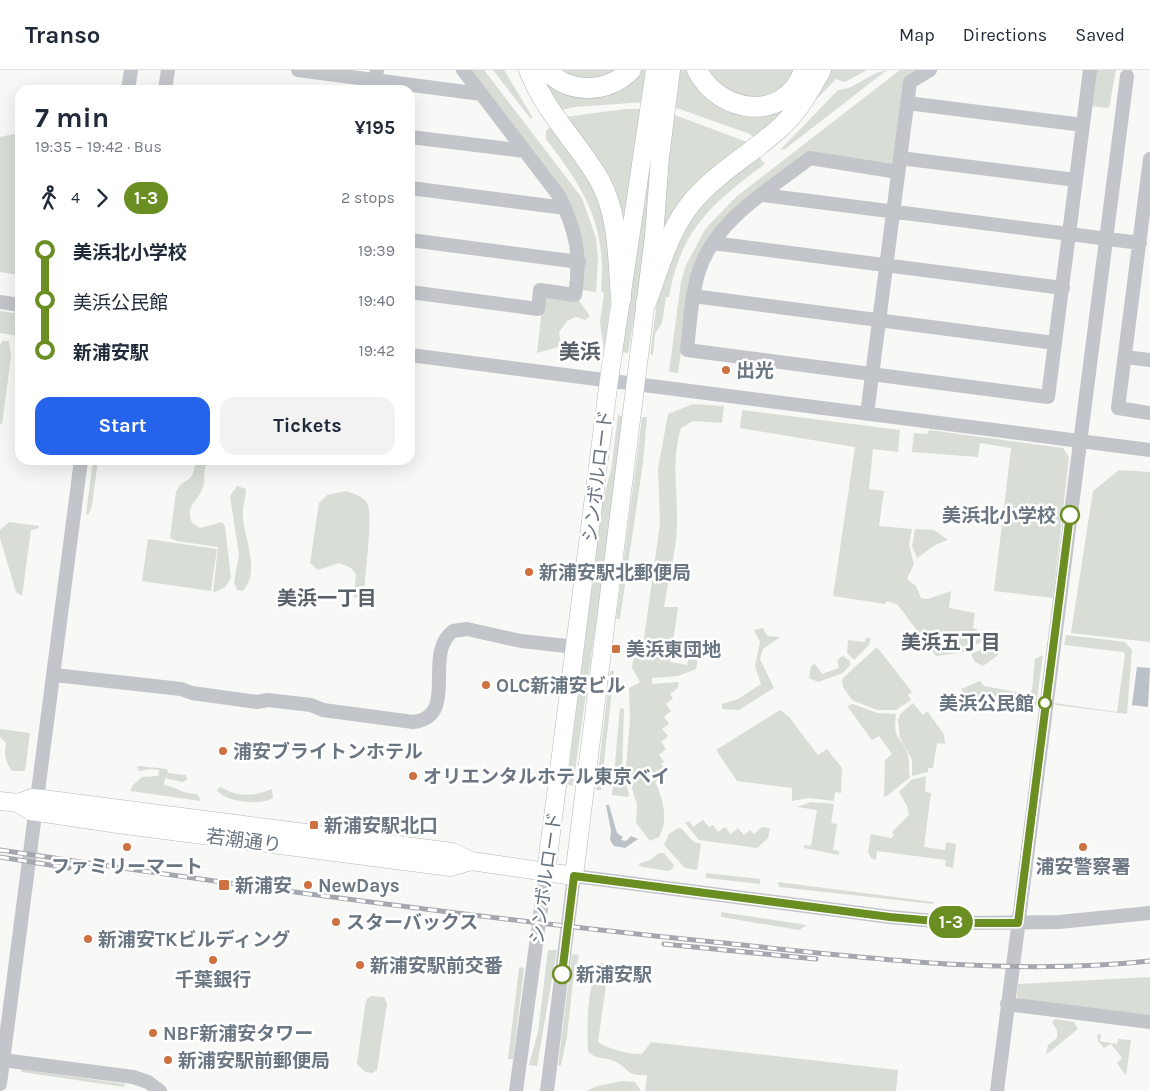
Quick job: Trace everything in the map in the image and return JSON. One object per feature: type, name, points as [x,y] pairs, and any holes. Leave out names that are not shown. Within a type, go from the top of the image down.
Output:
[{"type":"highway","points":[[529,70],[545,104],[599,179],[606,194],[614,226],[621,299]]},
{"type":"highway","points":[[547,70],[556,78],[569,85],[583,88],[601,88],[616,82],[631,70]]},
{"type":"highway","points":[[697,70],[707,86],[727,102],[754,108],[772,104],[795,88],[804,70]]},
{"type":"highway","points":[[646,303],[672,235],[691,203],[711,182],[783,125],[803,101],[821,70]]},
{"type":"main road","name":"シンボルロード","points":[[574,876],[634,384],[646,303],[657,124],[655,70]]},
{"type":"main road","name":"シンボルロード","points":[[546,872],[621,299],[657,124],[671,70]]},
{"type":"main road","name":"若潮通り","points":[[0,801],[450,866],[471,861],[574,876]]},
{"type":"street","points":[[129,85],[131,70]]},
{"type":"street","points":[[166,85],[168,70]]},
{"type":"street","points":[[298,70],[414,85]]},
{"type":"street","points":[[415,293],[538,309],[540,290],[575,295],[579,262],[574,231],[565,208],[559,196],[463,70]]},
{"type":"street","points":[[867,414],[910,82],[930,70]]},
{"type":"street","points":[[898,172],[810,158],[730,221],[713,243],[700,270],[693,296],[687,350],[1048,397],[1090,70]]},
{"type":"street","points":[[997,1091],[1127,76]]},
{"type":"street","points":[[415,85],[481,94]]},
{"type":"street","points":[[907,103],[1083,125]]},
{"type":"street","points":[[415,138],[525,152]]},
{"type":"street","points":[[900,158],[1076,180]]},
{"type":"street","points":[[1150,159],[1118,408],[1150,413]]},
{"type":"street","points":[[415,189],[565,208]]},
{"type":"street","points":[[763,195],[1140,243]]},
{"type":"street","points":[[415,241],[579,262]]},
{"type":"street","points":[[713,243],[1062,288]]},
{"type":"street","points":[[693,296],[1055,343]]},
{"type":"street","points":[[0,302],[15,304]]},
{"type":"street","points":[[415,356],[1150,450]]},
{"type":"street","points":[[1125,356],[1150,360]]},
{"type":"street","points":[[0,1084],[38,805],[80,465]]},
{"type":"street","points":[[54,675],[181,689],[192,693],[257,702],[268,700],[311,705],[323,710],[413,722],[426,719],[437,706],[441,646],[447,635],[453,631],[467,630],[521,641],[576,647]]},
{"type":"street","name":"シンボルロード","points":[[516,1091],[546,872]]},
{"type":"street","points":[[574,876],[890,917],[957,923],[1092,920],[1150,914]]},
{"type":"street","name":"シンボルロード","points":[[547,1091],[574,876]]},
{"type":"street","points":[[1007,1004],[1150,1022]]},
{"type":"street","points":[[3,1060],[133,1077],[148,1082],[160,1091]]},
{"type":"shaded area","points":[[468,70],[484,70],[582,198],[596,238],[598,258],[596,292],[582,290],[580,235]]},
{"type":"shaded area","points":[[493,70],[504,70],[533,118],[530,118]]},
{"type":"shaded area","points":[[541,70],[561,86],[638,70],[649,70],[645,102],[575,107],[556,111]]},
{"type":"shaded area","points":[[556,70],[622,70],[583,82]]},
{"type":"shaded area","points":[[679,70],[692,70],[714,100],[797,99],[756,140],[750,134],[674,107]]},
{"type":"shaded area","points":[[705,70],[799,70],[771,98],[738,99]]},
{"type":"shaded area","points":[[826,70],[867,70],[845,82],[836,79],[808,108]]},
{"type":"shaded area","points":[[887,70],[785,149],[780,150],[838,90],[851,87],[874,74]]},
{"type":"shaded area","points":[[900,70],[919,70],[896,162],[891,165],[807,155],[734,211],[691,282],[678,373],[669,372],[681,282],[686,265],[706,228],[736,197]]},
{"type":"shaded area","points":[[1096,70],[1116,70],[1109,108],[1091,106]]},
{"type":"shaded area","points":[[626,109],[644,109],[623,241],[564,117]]},
{"type":"shaded area","points":[[672,114],[747,142],[666,237],[662,216]]},
{"type":"shaded area","points":[[654,124],[649,235],[628,353],[620,352]]},
{"type":"shaded area","points":[[551,126],[583,163],[606,212],[612,292],[604,350],[600,322],[604,293],[601,292],[602,268],[597,228],[582,192],[546,139],[546,131]]},
{"type":"shaded area","points":[[15,134],[15,274],[0,272],[0,137]]},
{"type":"shaded area","points":[[756,153],[765,164],[714,206],[701,220],[681,253],[669,297],[666,297],[662,323],[655,334],[653,355],[650,354],[657,301],[689,213]]},
{"type":"shaded area","points":[[548,296],[579,301],[590,316],[585,320],[576,317],[567,321],[559,332],[561,346],[537,353],[543,300]]},
{"type":"shaded area","points":[[0,311],[15,313],[15,335],[0,333]]},
{"type":"shaded area","points":[[2,341],[9,341],[11,357],[2,424],[0,424],[0,345]]},
{"type":"shaded area","points":[[693,404],[724,406],[722,423],[693,421],[681,428],[678,440],[676,453],[676,537],[664,607],[678,607],[670,662],[687,665],[689,655],[698,658],[696,669],[678,676],[652,678],[652,684],[679,682],[678,688],[670,694],[673,698],[666,704],[671,711],[664,717],[669,724],[662,729],[668,736],[661,742],[666,749],[659,755],[664,762],[661,764],[667,772],[655,782],[664,810],[664,824],[659,837],[650,841],[636,823],[637,805],[626,767],[630,720],[629,688],[640,682],[632,668],[633,660],[642,653],[660,523],[658,469],[668,414]]},
{"type":"shaded area","points":[[742,410],[900,430],[898,452],[873,449],[869,489],[884,491],[879,526],[912,529],[909,545],[914,564],[907,579],[916,586],[921,598],[928,599],[951,591],[949,608],[975,613],[973,628],[977,629],[976,635],[983,637],[983,641],[964,652],[936,656],[898,605],[887,601],[885,604],[833,596],[855,447],[740,428]]},
{"type":"shaded area","points":[[618,415],[625,417],[573,786],[567,784],[603,499],[611,470]]},
{"type":"shaded area","points":[[642,417],[647,417],[643,463],[620,619],[616,619]]},
{"type":"shaded area","points":[[929,430],[1063,448],[1069,457],[1053,598],[994,591],[1011,448],[980,443],[978,457],[912,452],[914,433],[928,434]]},
{"type":"shaded area","points":[[92,465],[97,465],[92,506],[88,515],[86,514]]},
{"type":"shaded area","points":[[195,465],[207,465],[203,487],[191,507],[190,516],[192,523],[200,528],[222,522],[225,526],[231,578],[225,587],[213,593],[218,547],[177,541],[170,538],[176,492],[182,483],[190,478]]},
{"type":"shaded area","points":[[1119,470],[1150,472],[1150,642],[1071,633],[1093,491]]},
{"type":"shaded area","points":[[237,486],[246,489],[243,517],[251,564],[251,574],[243,591],[237,590],[234,582],[239,555],[230,496]]},
{"type":"shaded area","points":[[346,491],[364,499],[368,505],[369,536],[364,598],[361,602],[354,596],[356,574],[351,568],[339,563],[318,570],[310,563],[319,503],[327,495]]},
{"type":"shaded area","points":[[9,522],[39,526],[39,528],[31,530],[22,596],[16,592],[0,538],[0,530]]},
{"type":"shaded area","points":[[915,529],[934,530],[948,540],[935,545],[917,558],[912,546]]},
{"type":"shaded area","points":[[148,539],[217,549],[211,591],[142,581]]},
{"type":"shaded area","points":[[763,628],[767,636],[780,637],[763,649],[760,659],[774,688],[739,710],[722,709],[722,704],[738,699],[761,684],[755,666],[760,642],[754,630]]},
{"type":"shaded area","points":[[1066,635],[1125,642],[1132,650],[1127,714],[1056,705],[1054,703],[1117,712],[1125,654],[1123,652],[1064,645]]},
{"type":"shaded area","points":[[866,638],[871,638],[869,645],[854,660],[847,653],[848,640],[865,642]]},
{"type":"shaded area","points":[[995,644],[1000,650],[997,656],[983,666],[975,662],[971,654]]},
{"type":"shaded area","points":[[877,647],[912,692],[908,695],[911,700],[896,710],[877,710],[852,700],[843,687],[842,679]]},
{"type":"shaded area","points":[[1043,655],[1036,706],[967,698],[961,689],[980,681],[984,686],[1026,694],[1032,690],[1035,659]]},
{"type":"shaded area","points":[[843,656],[850,661],[850,665],[843,673],[818,682],[809,678],[811,666],[815,664],[822,674],[839,668],[837,660]]},
{"type":"shaded area","points":[[1137,667],[1150,668],[1148,707],[1132,705]]},
{"type":"shaded area","points":[[610,671],[614,671],[601,790],[596,790]]},
{"type":"shaded area","points":[[913,703],[923,715],[927,711],[944,734],[945,744],[937,743],[933,768],[928,768],[928,772],[912,776],[912,760],[900,738],[898,720],[900,714]]},
{"type":"shaded area","points":[[853,704],[877,713],[896,714],[895,730],[908,756],[910,777],[887,796],[884,797],[885,760],[892,754],[879,736],[872,740],[847,706]]},
{"type":"shaded area","points":[[620,708],[624,709],[622,772],[629,794],[628,797],[612,795]]},
{"type":"shaded area","points":[[780,710],[789,717],[818,755],[827,749],[842,768],[841,793],[835,792],[834,801],[809,798],[792,801],[792,788],[737,781],[716,750]]},
{"type":"shaded area","points":[[0,729],[30,733],[25,771],[12,771],[6,761],[6,743],[0,737]]},
{"type":"shaded area","points":[[137,767],[167,769],[168,773],[186,775],[187,780],[182,782],[165,778],[164,785],[197,794],[201,801],[130,791],[133,785],[142,777],[158,776],[159,770],[139,771]]},
{"type":"shaded area","points":[[926,776],[925,792],[931,793],[924,847],[945,850],[946,842],[956,844],[953,868],[945,866],[946,860],[877,851],[876,860],[871,858],[868,852],[871,834],[891,838],[894,835],[892,832],[909,815],[907,806],[899,792],[911,780]]},
{"type":"shaded area","points":[[220,787],[233,793],[246,795],[272,789],[273,798],[261,802],[243,802],[221,794],[217,790]]},
{"type":"shaded area","points":[[811,802],[834,804],[831,823],[837,824],[833,850],[839,851],[839,855],[804,848],[804,845],[811,846],[817,810],[797,807]]},
{"type":"shaded area","points":[[606,805],[609,805],[617,833],[623,837],[621,840],[626,841],[631,836],[638,839],[625,848],[614,846],[610,840],[611,831]]},
{"type":"shaded area","points":[[703,820],[709,827],[713,825],[718,832],[725,827],[731,834],[738,828],[744,835],[750,830],[754,834],[762,827],[770,828],[768,838],[757,848],[699,840],[685,823],[689,821],[693,827]]},
{"type":"shaded area","points":[[681,828],[694,842],[701,844],[697,870],[685,868],[664,845],[669,834]]},
{"type":"shaded area","points":[[659,853],[664,853],[674,865],[672,869],[668,871],[642,867],[638,864],[650,860]]},
{"type":"shaded area","points":[[706,873],[760,879],[760,884],[706,878]]},
{"type":"shaded area","points":[[778,882],[934,902],[933,904],[779,887]]},
{"type":"shaded area","points":[[721,912],[807,925],[799,930],[721,917]]},
{"type":"shaded area","points":[[548,950],[557,950],[537,1066],[529,1065],[538,1032]]},
{"type":"shaded area","points":[[572,954],[579,955],[573,981],[567,1037],[561,1065],[558,1066]]},
{"type":"shaded area","points":[[601,963],[609,964],[598,1042],[608,1047],[619,1051],[642,1054],[651,1042],[898,1070],[896,1091],[645,1091],[647,1075],[628,1072],[616,1062],[595,1056],[588,1051],[589,997],[597,966]]},
{"type":"shaded area","points":[[522,967],[524,969],[513,1059],[508,1059],[519,968]]},
{"type":"shaded area","points":[[1150,977],[1150,1015],[1078,1008],[1017,998],[1018,984]]},
{"type":"shaded area","points":[[371,996],[384,997],[387,1004],[377,1070],[372,1073],[365,1072],[357,1064],[365,1006],[367,999]]},
{"type":"shaded area","points":[[1055,1019],[1074,1022],[1078,1029],[1046,1055],[1048,1045],[1057,1038],[1057,1030],[1052,1022]]},
{"type":"shaded area","points":[[1101,1034],[1100,1041],[1117,1044],[1118,1039],[1131,1040],[1126,1076],[1117,1063],[1122,1058],[1111,1044],[1104,1048],[1098,1041],[1097,1035]]},
{"type":"shaded area","points":[[21,1069],[125,1084],[124,1087],[21,1072]]},
{"type":"shaded area","points":[[622,1081],[635,1082],[641,1091],[586,1091],[597,1086]]},
{"type":"railway","points":[[0,850],[176,876],[439,911],[616,932],[871,958],[982,966],[1038,967],[1150,961]]},
{"type":"railway","points":[[0,857],[69,868]]},
{"type":"railway","points":[[664,944],[816,959]]},
{"type":"bus line","name":"1-3","points":[[562,974],[574,876],[890,917],[957,923],[1018,923],[1070,515]]},
{"type":"place","name":"出光","points":[[726,370]]},
{"type":"place","name":"美浜北小学校","points":[[1070,515]]},
{"type":"place","name":"新浦安駅北郵便局","points":[[529,572]]},
{"type":"place","name":"美浜東団地","points":[[616,649]]},
{"type":"place","name":"OLC新浦安ビル","points":[[486,685]]},
{"type":"place","name":"美浜公民館","points":[[1045,703]]},
{"type":"place","name":"浦安ブライトンホテル","points":[[223,751]]},
{"type":"place","name":"オリエンタルホテル東京ベイ","points":[[413,776]]},
{"type":"place","name":"新浦安駅北口","points":[[314,825]]},
{"type":"place","name":"ファミリーマート","points":[[127,847]]},
{"type":"place","name":"浦安警察署","points":[[1083,847]]},
{"type":"place","name":"新浦安","points":[[224,885]]},
{"type":"place","name":"NewDays","points":[[308,885]]},
{"type":"place","name":"スターバックス","points":[[336,922]]},
{"type":"place","name":"新浦安TKビルディング","points":[[88,939]]},
{"type":"place","name":"千葉銀行","points":[[213,960]]},
{"type":"place","name":"新浦安駅前交番","points":[[360,965]]},
{"type":"place","name":"新浦安駅","points":[[562,974]]},
{"type":"place","name":"NBF新浦安タワー","points":[[153,1033]]},
{"type":"place","name":"新浦安駅前郵便局","points":[[168,1060]]},
{"type":"district","name":"美浜","points":[[580,352]]},
{"type":"district","name":"美浜一丁目","points":[[327,598]]},
{"type":"district","name":"美浜五丁目","points":[[951,642]]}]
